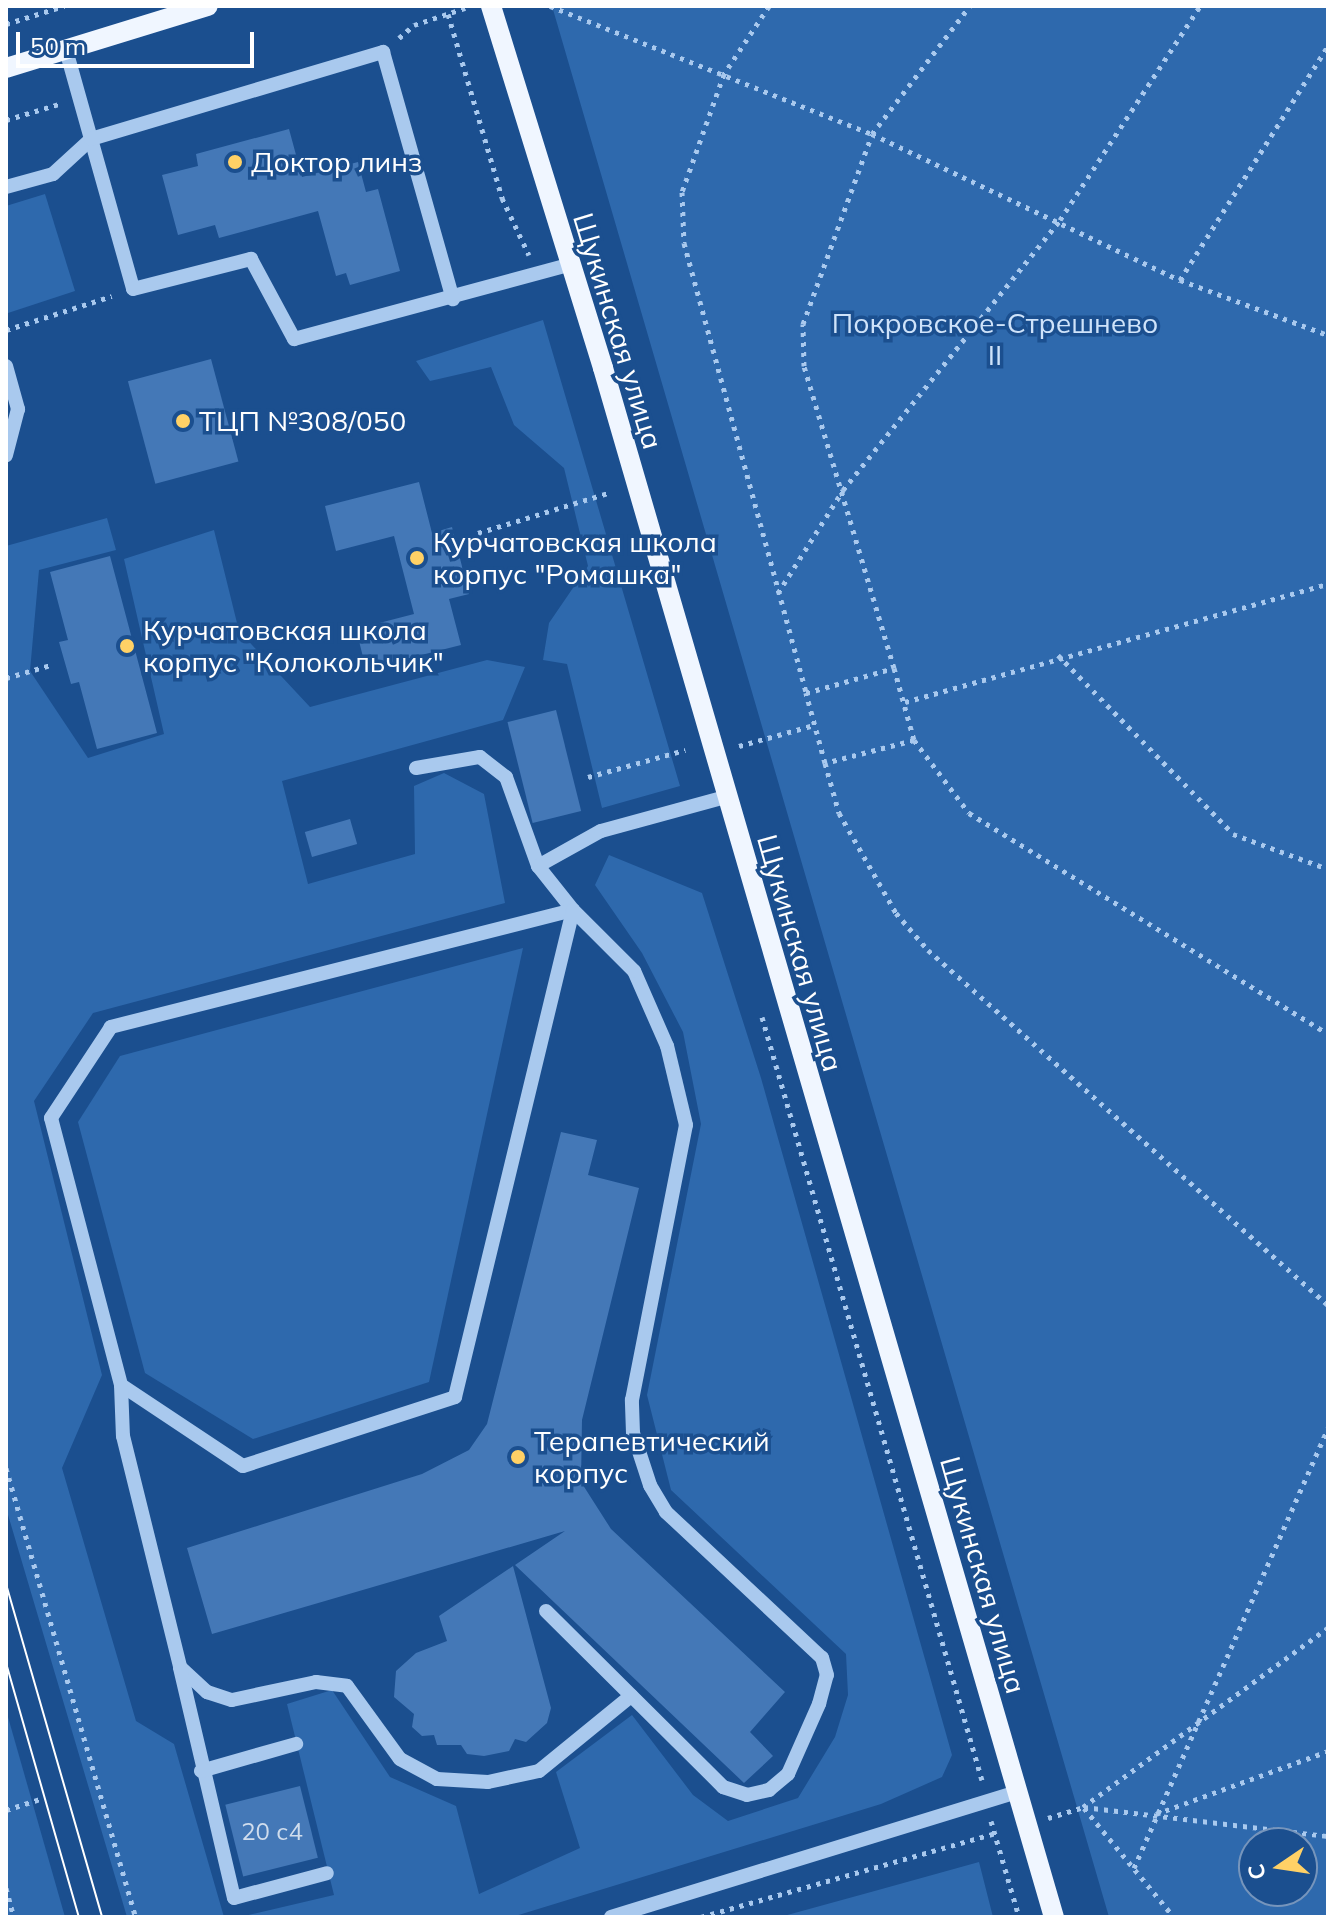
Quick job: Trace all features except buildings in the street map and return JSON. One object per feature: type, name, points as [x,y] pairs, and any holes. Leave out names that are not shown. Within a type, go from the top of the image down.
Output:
[{"type":"main road","points":[[6,68],[208,6]]},
{"type":"main road","name":"Щукинская улица","points":[[491,6],[558,268],[725,797],[1054,1917]]},
{"type":"street","points":[[66,50],[133,289],[251,259],[294,339],[453,299],[558,268]]},
{"type":"street","points":[[6,187],[53,174],[91,139],[383,52],[453,299]]},
{"type":"street","points":[[6,366],[18,409],[6,455]]},
{"type":"street","points":[[416,768],[450,757],[480,757],[506,777],[538,866],[573,910],[634,971],[667,1046],[686,1125],[632,1400],[633,1433],[650,1485],[666,1512],[822,1658],[827,1675],[788,1774],[769,1790],[747,1795],[723,1787],[546,1611]]},
{"type":"street","points":[[538,866],[601,831],[725,797]]},
{"type":"street","points":[[327,1873],[234,1898],[201,1771],[180,1667],[123,1436],[121,1385],[51,1118],[111,1027],[573,910]]},
{"type":"street","points":[[121,1385],[243,1466],[455,1397],[573,910]]},
{"type":"street","points":[[180,1667],[207,1692],[232,1700],[316,1682],[347,1686],[400,1759],[437,1779],[488,1782],[539,1771],[631,1696]]},
{"type":"street","points":[[201,1771],[296,1744]]},
{"type":"street","points":[[611,1917],[1017,1792]]},
{"type":"path","points":[[6,24],[64,6]]},
{"type":"path","points":[[383,52],[414,25],[473,6]]},
{"type":"path","points":[[550,6],[872,134],[1060,220],[1180,280],[1328,335]]},
{"type":"path","points":[[769,6],[724,74],[682,192],[684,243],[839,813],[896,913],[928,950],[1328,1305]]},
{"type":"path","points":[[970,6],[872,134],[803,324],[804,366],[843,490],[914,740],[969,813],[1328,1034]]},
{"type":"path","points":[[778,593],[843,490],[1060,220],[1200,6]]},
{"type":"path","points":[[448,14],[502,198],[526,252],[558,268]]},
{"type":"path","points":[[1180,280],[1328,46]]},
{"type":"path","points":[[6,120],[79,98]]},
{"type":"path","points":[[6,330],[133,289]]},
{"type":"path","points":[[607,478],[616,507]]},
{"type":"path","points":[[478,533],[611,492]]},
{"type":"path","points":[[905,702],[1058,655],[1328,584]]},
{"type":"path","points":[[1058,655],[1233,834],[1328,869]]},
{"type":"path","points":[[6,678],[51,665]]},
{"type":"path","points":[[806,693],[894,668]]},
{"type":"path","points":[[735,747],[814,725]]},
{"type":"path","points":[[681,734],[688,760]]},
{"type":"path","points":[[825,763],[914,740]]},
{"type":"path","points":[[588,777],[685,750]]},
{"type":"path","points":[[757,1001],[1019,1917]]},
{"type":"path","points":[[1134,1868],[1193,1727],[1328,1428]]},
{"type":"path","points":[[6,1468],[136,1917]]},
{"type":"path","points":[[1083,1807],[1328,1628]]},
{"type":"path","points":[[1155,1815],[1328,1751]]},
{"type":"path","points":[[6,1810],[42,1798]]},
{"type":"path","points":[[1083,1807],[1328,1836]]},
{"type":"path","points":[[1083,1807],[1174,1917]]},
{"type":"path","points":[[701,1917],[994,1833]]},
{"type":"path","points":[[6,1888],[14,1917]]},
{"type":"green space","name":"Покровское-Стрешнево II","points":[[552,6],[1328,6],[1328,1917],[1109,1917]]},
{"type":"green space","points":[[45,194],[75,291],[8,313],[6,206]]},
{"type":"green space","points":[[543,320],[680,786],[602,808],[567,664],[543,660],[549,623],[588,566],[564,468],[514,425],[491,367],[430,381],[416,361]]},
{"type":"green space","points":[[107,518],[116,550],[39,570],[30,671],[88,758],[164,734],[124,559],[214,530],[239,631],[310,707],[487,660],[525,667],[503,720],[282,781],[308,884],[415,854],[414,786],[444,773],[484,794],[505,903],[93,1013],[34,1101],[102,1375],[62,1468],[136,1721],[174,1744],[224,1917],[127,1917],[6,1508],[6,546]]},
{"type":"green space","points":[[609,855],[702,893],[761,1078],[952,1755],[942,1777],[881,1804],[512,1917],[240,1917],[334,1895],[287,1704],[332,1690],[390,1777],[456,1806],[479,1894],[580,1848],[556,1772],[632,1715],[693,1795],[728,1821],[798,1798],[835,1737],[848,1695],[846,1654],[671,1490],[647,1395],[701,1124],[683,1032],[642,953],[595,885]]},
{"type":"green space","points":[[523,948],[429,1382],[253,1439],[145,1373],[78,1122],[120,1056]]},
{"type":"green space","points":[[6,1710],[65,1917],[6,1917]]},
{"type":"green space","points":[[979,1862],[993,1917],[780,1917],[871,1892]]},
{"type":"tram line","points":[[6,1584],[102,1917]]},
{"type":"tram line","points":[[6,1663],[79,1917]]},
{"type":"place","name":"Доктор линз","points":[[235,162]]},
{"type":"place","name":"ТЦП №308/050","points":[[183,421]]},
{"type":"place","name":"Курчатовская школа корпус \"Ромашка\"","points":[[417,558]]},
{"type":"place","name":"Курчатовская школа корпус \"Колокольчик\"","points":[[127,646]]},
{"type":"place","name":"Терапевтический корпус","points":[[518,1457]]}]
